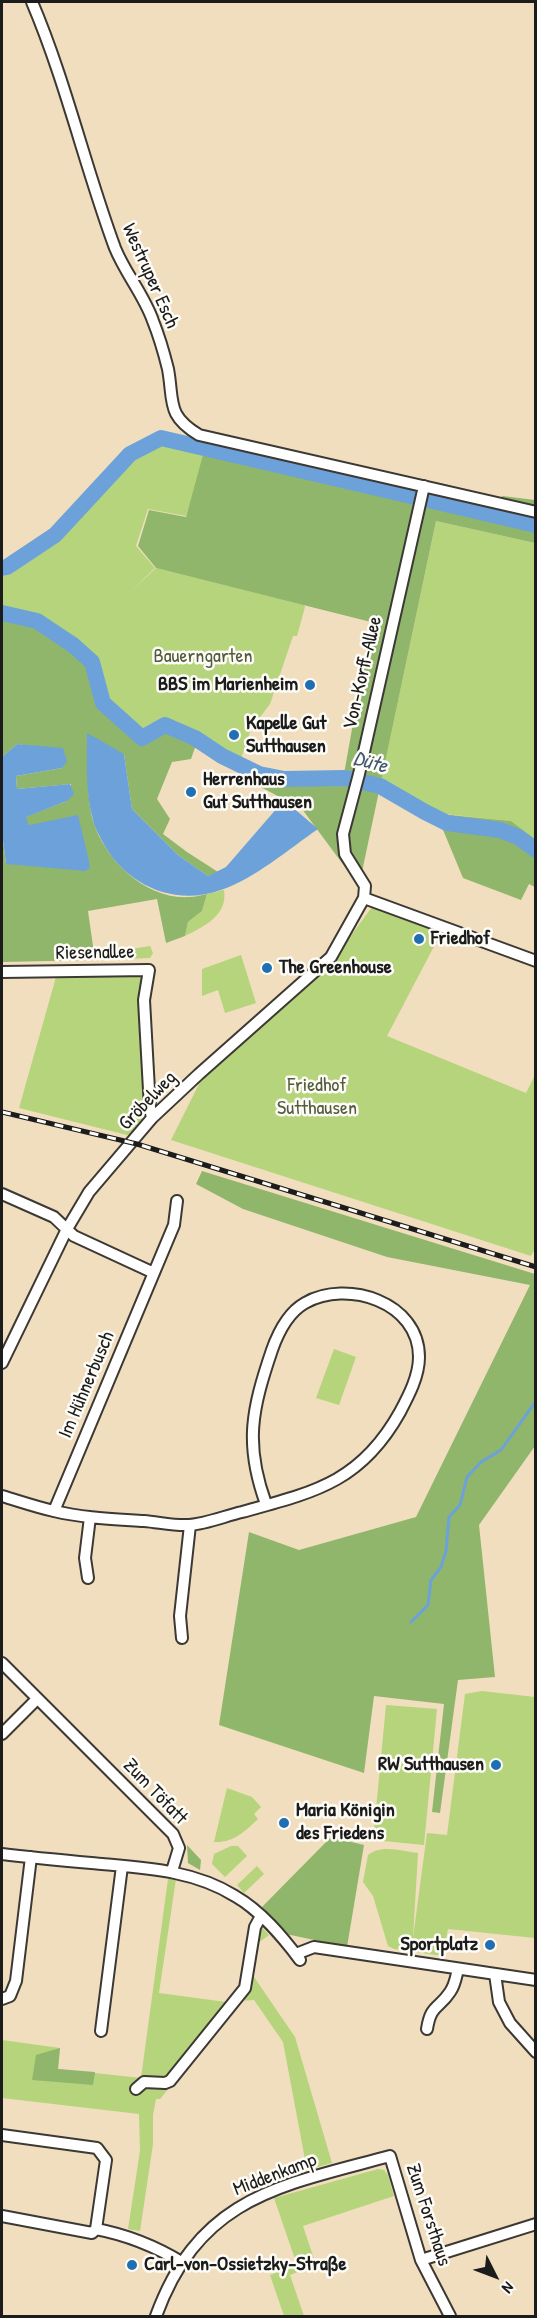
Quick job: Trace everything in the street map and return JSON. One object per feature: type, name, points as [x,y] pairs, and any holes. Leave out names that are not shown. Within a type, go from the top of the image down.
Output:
[{"type":"street","name":"Westruper Esch","points":[[32,2],[50,45],[116,250],[156,327],[168,370],[174,411],[184,426],[199,435],[422,495],[536,512]]},
{"type":"street","name":"Von-Korff-Allee","points":[[364,898],[365,886],[345,854],[343,845],[345,822],[359,774],[422,495]]},
{"type":"street","points":[[364,898],[536,961]]},
{"type":"street","name":"Gröbelweg","points":[[2,1363],[67,1229],[89,1192],[152,1118],[319,970],[341,943],[364,898]]},
{"type":"street","name":"Riesenallee","points":[[2,972],[149,970],[144,1000],[152,1118]]},
{"type":"street","points":[[2,1194],[54,1217],[74,1236],[154,1273]]},
{"type":"street","name":"Im Hühnerbusch","points":[[54,1511],[174,1224],[177,1200]]},
{"type":"street","points":[[2,1496],[54,1511],[90,1517],[190,1525],[266,1504],[306,1492],[340,1479],[359,1466],[376,1448],[392,1425],[416,1376],[419,1356],[409,1325],[396,1311],[380,1301],[360,1294],[338,1292],[320,1296],[303,1304],[280,1332],[264,1374],[255,1410],[251,1442],[256,1478],[266,1504]]},
{"type":"street","points":[[88,1578],[84,1558],[90,1517]]},
{"type":"street","points":[[182,1638],[180,1616],[190,1525]]},
{"type":"street","name":"Zum Töfatt","points":[[2,1663],[173,1834],[178,1848],[172,1871]]},
{"type":"street","points":[[2,1734],[37,1699]]},
{"type":"street","points":[[2,1854],[172,1871],[200,1879],[226,1891],[261,1916],[298,1957],[314,1947],[536,1980]]},
{"type":"street","points":[[2,1999],[10,1996],[16,1981],[30,1857]]},
{"type":"street","points":[[101,2031],[122,1866]]},
{"type":"street","points":[[136,2089],[148,2080],[165,2083],[170,2081],[245,1988],[255,1927],[261,1916]]},
{"type":"street","points":[[427,2029],[429,2017],[436,2005],[449,1994],[455,1984],[458,1969]]},
{"type":"street","points":[[495,1974],[499,2002],[510,2023],[536,2052]]},
{"type":"street","points":[[2,2135],[97,2148],[105,2160],[96,2229],[92,2233],[2,2216]]},
{"type":"street","name":"Zum Forsthaus","points":[[390,2156],[421,2260],[429,2280],[450,2316]]},
{"type":"street","name":"Middenkamp","points":[[156,2316],[162,2299],[183,2263],[210,2229],[229,2212],[252,2199],[305,2179],[390,2156]]},
{"type":"street","points":[[421,2260],[536,2224]]},
{"type":"street","points":[[96,2229],[134,2238],[183,2263]]},
{"type":"green space","points":[[209,433],[444,484],[497,499],[503,496],[535,500],[535,543],[436,521],[359,886],[302,809],[257,785],[261,771],[344,774],[371,622],[156,568],[138,546],[149,510],[186,517]]},
{"type":"green space","name":"Bauerngarten","points":[[164,445],[205,456],[186,516],[148,509],[136,546],[155,568],[127,595],[156,568],[305,607],[297,636],[293,636],[270,704],[251,729],[240,762],[223,755],[196,737],[164,723],[142,735],[105,701],[94,661],[75,643],[77,641],[39,614],[2,606],[2,576],[11,574],[60,541],[133,459]]},
{"type":"green space","points":[[436,521],[535,543],[535,839],[511,821],[425,812],[380,786]]},
{"type":"green space","points":[[2,611],[23,618],[69,647],[90,664],[101,703],[141,740],[166,728],[197,742],[191,759],[172,762],[157,799],[170,819],[163,834],[218,872],[208,876],[178,855],[132,809],[124,754],[88,789],[92,817],[99,836],[117,863],[129,875],[143,885],[173,896],[191,897],[207,894],[202,911],[188,922],[185,936],[166,943],[157,899],[88,911],[95,960],[2,962],[2,832],[6,864],[29,825],[25,817],[67,801],[71,784],[17,789],[16,776],[62,768],[39,747],[17,744],[3,756],[2,763]]},
{"type":"green space","points":[[450,815],[511,821],[535,839],[535,887],[529,884],[521,900],[463,878],[441,825]]},
{"type":"green space","points":[[224,890],[222,906],[214,919],[185,936],[188,922],[202,911],[207,894]]},
{"type":"green space","name":"Friedhof Sutthausen","points":[[372,907],[441,933],[387,1036],[526,1093],[535,1075],[535,1249],[531,1256],[171,1140],[200,1082],[327,968]]},
{"type":"green space","points":[[150,946],[153,953],[150,958],[95,960],[95,955]]},
{"type":"green space","points":[[241,955],[256,1003],[225,1013],[218,990],[202,996],[202,969]]},
{"type":"green space","points":[[143,976],[140,1001],[146,1106],[140,1126],[131,1136],[19,1108],[56,977]]},
{"type":"green space","points":[[202,1171],[535,1274],[535,1446],[479,1525],[495,1677],[458,1680],[440,1813],[432,1812],[444,1704],[374,1696],[364,1773],[219,1725],[249,1532],[299,1550],[416,1517],[530,1285],[387,1257],[243,1209],[196,1184]]},
{"type":"green space","points":[[334,1349],[356,1357],[339,1405],[316,1398]]},
{"type":"green space","name":"RW Sutthausen","points":[[482,1691],[535,1697],[535,1938],[448,1929],[443,1956],[394,1949],[388,1946],[373,1896],[363,1882],[368,1855],[385,1849],[418,1853],[413,1938],[427,1833],[447,1835],[465,1694]]},
{"type":"green space","points":[[386,1705],[437,1709],[424,1845],[373,1840]]},
{"type":"green space","points":[[227,1788],[252,1797],[261,1807],[254,1814],[258,1819],[244,1832],[227,1841],[214,1842]]},
{"type":"green space","points":[[331,1837],[364,1845],[347,1947],[286,1934],[262,1907]]},
{"type":"green space","points":[[187,1845],[201,1860],[200,1870],[188,1863]]},
{"type":"green space","points":[[231,1846],[238,1846],[247,1856],[225,1877],[212,1864],[214,1854]]},
{"type":"green space","points":[[257,1866],[264,1874],[244,1893],[237,1885]]},
{"type":"green space","points":[[168,1879],[176,1879],[159,1993],[226,2002],[241,1983],[252,1917],[269,1935],[258,1943],[252,1974],[295,2037],[332,2163],[307,2170],[283,2042],[254,2000],[240,2001],[160,2099],[156,2099],[153,2115],[153,2144],[140,2231],[128,2229],[140,2151],[139,2114],[2,2098],[2,2040],[60,2048],[58,2069],[141,2078]]},
{"type":"green space","points":[[60,2048],[58,2069],[95,2072],[93,2085],[32,2080],[36,2055]]},
{"type":"green space","points":[[378,2169],[384,2170],[388,2175],[394,2196],[303,2226],[316,2265],[290,2275],[304,2316],[284,2316],[270,2275],[297,2265],[274,2198]]},
{"type":"water","points":[[87,733],[124,754],[132,809],[178,855],[208,876],[226,867],[284,800],[318,829],[259,871],[221,890],[203,895],[186,896],[169,894],[152,888],[124,870],[112,856],[95,828],[88,788]]},
{"type":"water","points":[[17,744],[63,748],[67,761],[62,768],[16,776],[17,789],[70,784],[74,794],[67,801],[26,817],[29,825],[78,815],[90,868],[85,871],[6,864],[2,832],[2,763],[3,756]]},
{"type":"waterway","name":"Düte","points":[[2,568],[55,535],[130,454],[161,438],[536,525]]},
{"type":"waterway","name":"Düte","points":[[2,613],[37,621],[73,645],[92,662],[103,703],[142,738],[165,725],[195,738],[222,756],[259,774],[284,779],[345,778],[380,786],[447,823],[500,830],[518,837],[536,850]]},
{"type":"waterway","points":[[411,1622],[428,1605],[431,1580],[441,1567],[446,1551],[449,1517],[460,1505],[467,1477],[481,1462],[501,1450],[536,1401]]},
{"type":"railway","points":[[2,1112],[137,1144],[536,1267]]},
{"type":"place","name":"BBS im Marienheim","points":[[310,685]]},
{"type":"place","name":"Kapelle Gut Sutthausen","points":[[234,735]]},
{"type":"place","name":"Herrenhaus Gut Sutthausen","points":[[191,792]]},
{"type":"place","name":"Friedhof","points":[[419,939]]},
{"type":"place","name":"The Greenhouse","points":[[267,968]]},
{"type":"place","name":"RW Sutthausen","points":[[496,1765]]},
{"type":"place","name":"Maria Königin des Friedens","points":[[284,1823]]},
{"type":"place","name":"Sportplatz","points":[[490,1945]]},
{"type":"place","name":"Carl-von-Ossietzky-Straße","points":[[132,2265]]}]
